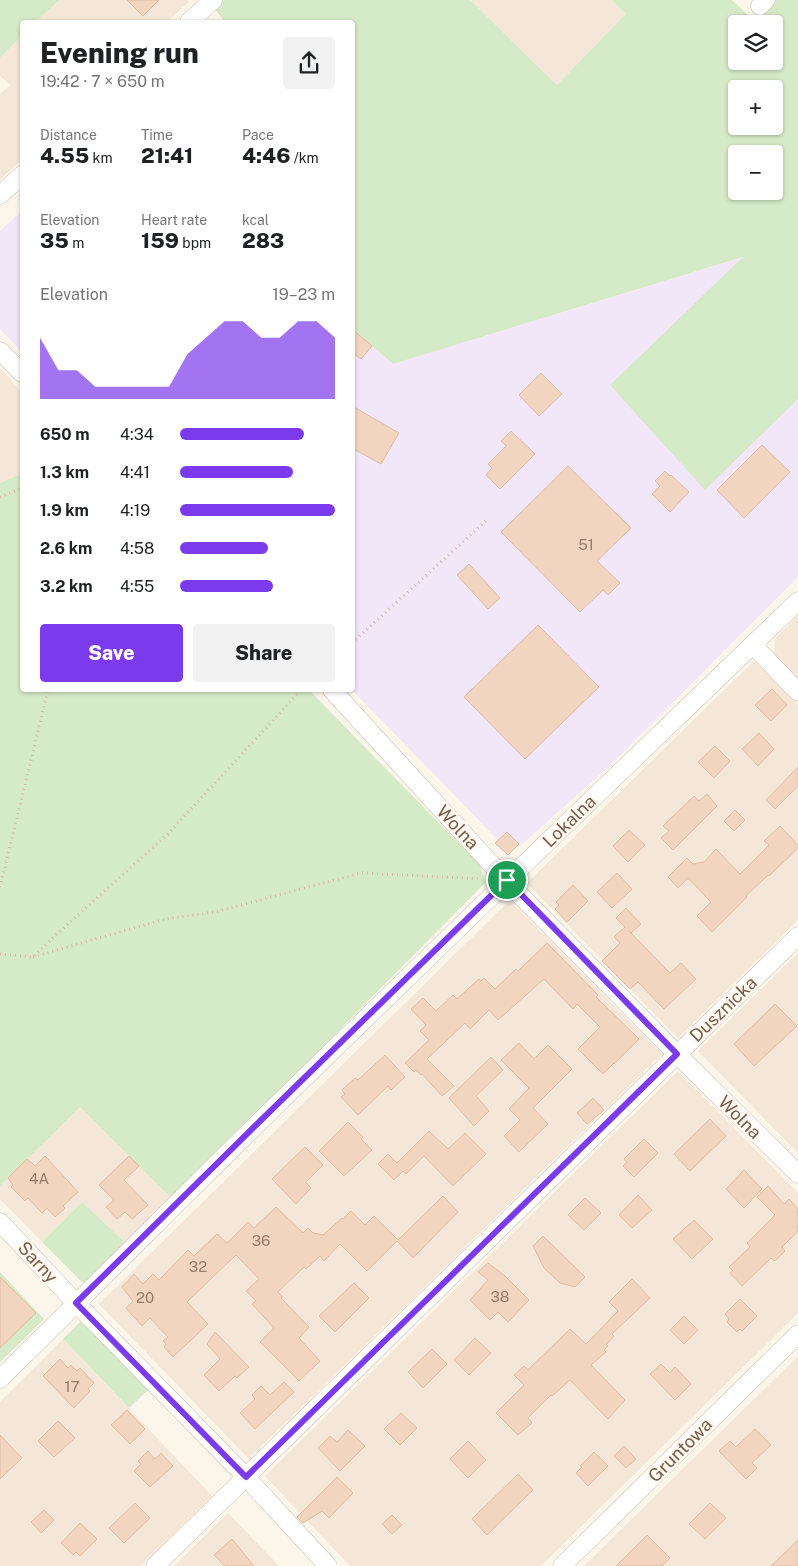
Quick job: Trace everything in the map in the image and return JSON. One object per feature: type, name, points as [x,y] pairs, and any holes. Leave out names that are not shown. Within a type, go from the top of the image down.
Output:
[{"type":"street","points":[[190,20],[203,3]]},
{"type":"street","points":[[0,195],[20,177]]},
{"type":"street","points":[[0,351],[20,371]]},
{"type":"street","name":"Lokalna","points":[[0,1379],[507,880],[798,601]]},
{"type":"street","points":[[753,645],[798,692]]},
{"type":"street","name":"Wolna","points":[[334,692],[507,880],[677,1054],[798,1174]]},
{"type":"street","name":"Dusznicka","points":[[155,1566],[798,936]]},
{"type":"street","name":"Sarny","points":[[0,1222],[76,1303],[246,1477],[328,1566]]},
{"type":"street","name":"Gruntowa","points":[[562,1566],[798,1334]]},
{"type":"path","points":[[0,497],[20,489]]},
{"type":"path","points":[[355,640],[488,519]]},
{"type":"path","points":[[0,887],[48,692]]},
{"type":"path","points":[[34,957],[59,932],[168,834],[299,692]]},
{"type":"path","points":[[0,954],[34,957],[165,919],[215,912],[361,873],[507,880]]},
{"type":"shaded area","points":[[59,0],[187,0],[189,2],[169,20],[38,20]]},
{"type":"shaded area","points":[[470,0],[612,0],[627,14],[557,85]]},
{"type":"shaded area","points":[[20,38],[20,161],[0,180],[0,94],[10,85],[0,76],[0,58]]},
{"type":"shaded area","points":[[20,213],[20,350],[0,329],[0,231]]},
{"type":"shaded area","points":[[744,257],[705,490],[798,399],[798,577],[607,768],[520,846],[507,832],[498,840],[354,692],[355,331],[393,364]]},
{"type":"shaded area","points":[[0,368],[20,391],[20,474],[0,483]]},
{"type":"shaded area","points":[[798,616],[798,680],[774,656],[775,638]]},
{"type":"shaded area","points":[[754,661],[798,705],[798,920],[678,1038],[527,883]]},
{"type":"shaded area","points":[[510,900],[662,1054],[249,1459],[99,1304]]},
{"type":"shaded area","points":[[798,953],[798,1153],[698,1051]]},
{"type":"shaded area","points":[[678,1071],[798,1193],[798,1313],[541,1566],[350,1566],[265,1476]]},
{"type":"shaded area","points":[[80,1107],[172,1199],[127,1244],[82,1202],[42,1242],[0,1199],[0,1186]]},
{"type":"shaded area","points":[[63,1339],[212,1496],[141,1566],[0,1566],[0,1402]]},
{"type":"shaded area","points":[[798,1356],[798,1566],[584,1566]]},
{"type":"shaded area","points":[[228,1513],[279,1566],[174,1566]]},
{"type":"green space","points":[[0,0],[59,0],[38,20],[20,20],[20,38],[0,58]]},
{"type":"green space","points":[[208,0],[470,0],[557,85],[626,14],[612,0],[732,0],[748,15],[728,15],[728,70],[783,70],[783,15],[756,15],[772,0],[798,0],[798,399],[705,490],[610,385],[743,257],[393,364],[355,331],[355,20],[223,20]]},
{"type":"green space","points":[[20,474],[20,692],[311,692],[480,865],[485,883],[172,1199],[80,1107],[0,1186],[0,483]]},
{"type":"green space","points":[[82,1202],[127,1244],[85,1285],[42,1242]]},
{"type":"green space","points":[[0,1272],[44,1319],[0,1362]]},
{"type":"green space","points":[[81,1321],[149,1389],[129,1408],[63,1339]]},
{"type":"building","points":[[127,0],[159,0],[143,16]]},
{"type":"building","points":[[355,332],[372,346],[361,359],[355,354]]},
{"type":"building","points":[[541,373],[562,394],[539,416],[519,395]]},
{"type":"building","points":[[355,408],[399,433],[381,464],[355,450]]},
{"type":"building","points":[[511,431],[535,454],[500,489],[486,475],[492,468],[488,464],[506,446],[501,441]]},
{"type":"building","points":[[762,445],[790,472],[744,518],[717,490]]},
{"type":"building","points":[[568,466],[631,528],[597,561],[620,583],[608,595],[603,590],[580,612],[501,532]]},
{"type":"building","points":[[665,471],[689,492],[670,512],[652,494],[660,486],[655,481]]},
{"type":"building","points":[[469,564],[500,598],[488,609],[457,575]]},
{"type":"building","points":[[538,625],[599,687],[525,759],[464,697]]},
{"type":"building","points":[[772,689],[787,705],[771,721],[755,705]]},
{"type":"building","points":[[759,733],[774,749],[758,766],[742,749]]},
{"type":"building","points":[[715,746],[730,761],[714,778],[698,762]]},
{"type":"building","points":[[798,767],[798,786],[775,809],[766,800]]},
{"type":"building","points":[[707,794],[717,806],[673,850],[661,838],[669,831],[663,826],[694,796],[699,801]]},
{"type":"building","points":[[735,810],[745,820],[734,831],[724,821]]},
{"type":"building","points":[[780,826],[798,845],[798,848],[746,896],[712,932],[697,916],[711,902],[688,878],[678,888],[668,877],[687,858],[693,864],[704,862],[716,849],[740,874],[769,845],[764,841]]},
{"type":"building","points":[[629,830],[645,845],[628,862],[613,846]]},
{"type":"building","points":[[507,832],[519,844],[508,855],[495,843]]},
{"type":"building","points":[[617,873],[632,889],[612,908],[597,892]]},
{"type":"building","points":[[573,885],[588,901],[567,922],[555,909],[559,905],[556,902]]},
{"type":"building","points":[[626,908],[641,924],[631,933],[628,930],[670,973],[681,963],[696,979],[664,1009],[638,982],[630,989],[602,961],[620,943],[614,937],[625,927],[616,918]]},
{"type":"building","points":[[547,943],[598,995],[596,997],[639,1039],[603,1074],[578,1049],[600,1027],[577,1004],[573,1009],[544,979],[498,1020],[489,1010],[470,1029],[465,1023],[427,1059],[454,1086],[442,1096],[422,1074],[416,1070],[414,1072],[405,1063],[429,1040],[420,1031],[426,1025],[411,1009],[423,998],[436,1011],[453,995],[457,999],[479,979],[481,981],[484,978],[495,989],[516,969],[518,971]]},
{"type":"building","points":[[775,1004],[797,1026],[754,1066],[734,1044]]},
{"type":"building","points":[[519,1043],[534,1059],[548,1045],[572,1069],[533,1108],[548,1124],[519,1152],[504,1136],[520,1120],[509,1109],[529,1088],[501,1060]]},
{"type":"building","points":[[385,1055],[405,1077],[391,1090],[388,1086],[358,1115],[341,1097],[345,1094],[342,1090],[355,1078],[358,1080]]},
{"type":"building","points":[[491,1057],[503,1070],[476,1096],[489,1111],[474,1126],[449,1098]]},
{"type":"building","points":[[593,1098],[604,1110],[587,1124],[577,1113]]},
{"type":"building","points":[[710,1119],[726,1136],[690,1171],[674,1154]]},
{"type":"building","points":[[348,1122],[363,1137],[361,1139],[372,1150],[344,1176],[319,1151]]},
{"type":"building","points":[[429,1131],[448,1149],[465,1133],[486,1154],[453,1186],[424,1156],[406,1174],[403,1171],[394,1180],[378,1164],[388,1154],[397,1163]]},
{"type":"building","points":[[644,1139],[658,1153],[634,1177],[623,1166],[627,1162],[624,1159]]},
{"type":"building","points":[[305,1147],[323,1165],[306,1182],[311,1188],[296,1204],[272,1179]]},
{"type":"building","points":[[45,1156],[78,1192],[63,1206],[65,1208],[55,1217],[47,1208],[42,1213],[28,1198],[25,1201],[11,1187],[13,1185],[8,1178],[27,1159],[35,1166]]},
{"type":"building","points":[[129,1156],[139,1166],[124,1180],[148,1205],[132,1219],[125,1212],[117,1219],[106,1207],[114,1200],[99,1185]]},
{"type":"building","points":[[744,1170],[762,1189],[744,1208],[726,1189]]},
{"type":"building","points":[[768,1186],[784,1204],[789,1199],[798,1209],[798,1231],[782,1247],[785,1251],[775,1261],[771,1258],[742,1286],[730,1273],[733,1271],[729,1267],[750,1247],[747,1243],[775,1215],[757,1197]]},
{"type":"building","points":[[638,1195],[652,1210],[632,1228],[619,1215]]},
{"type":"building","points":[[443,1196],[458,1212],[413,1258],[397,1241],[367,1271],[340,1244],[324,1261],[320,1256],[306,1269],[304,1267],[278,1292],[282,1296],[281,1298],[309,1327],[299,1338],[320,1361],[299,1381],[260,1342],[274,1328],[252,1304],[256,1301],[246,1291],[259,1279],[236,1255],[187,1302],[208,1324],[173,1357],[164,1347],[166,1344],[163,1341],[168,1337],[150,1318],[142,1326],[126,1308],[133,1301],[122,1287],[134,1274],[143,1284],[153,1274],[159,1280],[188,1250],[194,1256],[217,1234],[227,1243],[248,1222],[254,1228],[276,1207],[303,1233],[308,1228],[313,1233],[323,1235],[351,1211],[365,1225],[374,1216],[398,1240]]},
{"type":"building","points":[[585,1198],[601,1213],[584,1230],[568,1215]]},
{"type":"building","points":[[694,1220],[713,1239],[692,1259],[673,1239]]},
{"type":"building","points":[[543,1236],[585,1277],[575,1287],[560,1283],[544,1268],[533,1246]]},
{"type":"building","points":[[488,1263],[505,1276],[529,1300],[508,1322],[498,1312],[490,1320],[470,1300],[488,1280],[478,1272]]},
{"type":"building","points":[[0,1277],[36,1313],[0,1348]]},
{"type":"building","points":[[632,1279],[650,1298],[612,1334],[614,1336],[604,1350],[606,1352],[591,1365],[625,1400],[608,1419],[570,1380],[551,1395],[528,1418],[532,1423],[518,1435],[496,1413],[524,1385],[514,1375],[524,1366],[528,1370],[570,1329],[586,1344],[618,1311],[609,1302]]},
{"type":"building","points":[[354,1283],[369,1298],[335,1332],[319,1316]]},
{"type":"building","points":[[740,1299],[757,1316],[742,1331],[740,1329],[737,1332],[727,1322],[729,1319],[725,1314]]},
{"type":"building","points":[[684,1316],[698,1330],[684,1344],[670,1330]]},
{"type":"building","points":[[215,1332],[249,1367],[237,1378],[235,1376],[219,1391],[204,1375],[220,1359],[207,1344]]},
{"type":"building","points":[[475,1338],[491,1353],[469,1375],[454,1360]]},
{"type":"building","points":[[432,1349],[447,1364],[423,1388],[408,1372]]},
{"type":"building","points":[[60,1359],[68,1368],[71,1365],[77,1371],[80,1368],[94,1383],[88,1389],[90,1391],[74,1408],[43,1376]]},
{"type":"building","points":[[661,1364],[670,1373],[675,1367],[691,1384],[675,1400],[650,1374]]},
{"type":"building","points":[[284,1382],[294,1392],[255,1429],[240,1413],[255,1399],[252,1395],[261,1386],[270,1395]]},
{"type":"building","points":[[127,1410],[145,1429],[130,1444],[111,1425]]},
{"type":"building","points":[[401,1413],[417,1428],[400,1445],[384,1429]]},
{"type":"building","points":[[58,1421],[75,1438],[54,1457],[38,1441]]},
{"type":"building","points":[[755,1429],[771,1445],[752,1463],[757,1468],[746,1479],[719,1451],[730,1441],[736,1447]]},
{"type":"building","points":[[348,1430],[365,1446],[340,1471],[318,1448],[330,1436],[337,1442]]},
{"type":"building","points":[[0,1435],[22,1458],[0,1479]]},
{"type":"building","points":[[468,1441],[486,1460],[468,1478],[450,1459]]},
{"type":"building","points":[[624,1446],[636,1459],[626,1468],[614,1456]]},
{"type":"building","points":[[148,1451],[155,1459],[161,1453],[173,1466],[150,1487],[134,1471],[141,1464],[138,1461]]},
{"type":"building","points":[[594,1452],[608,1466],[588,1486],[576,1473],[582,1467],[580,1466]]},
{"type":"building","points":[[518,1474],[533,1490],[487,1535],[472,1519]]},
{"type":"building","points":[[337,1477],[353,1493],[329,1518],[322,1511],[303,1523],[297,1517]]},
{"type":"building","points":[[135,1503],[150,1518],[124,1543],[109,1528]]},
{"type":"building","points":[[710,1503],[726,1518],[705,1539],[689,1524]]},
{"type":"building","points":[[44,1510],[54,1520],[41,1533],[31,1522]]},
{"type":"building","points":[[392,1515],[402,1525],[392,1534],[382,1524]]},
{"type":"building","points":[[80,1523],[97,1539],[80,1556],[76,1552],[73,1555],[61,1543]]},
{"type":"building","points":[[647,1535],[670,1558],[662,1566],[616,1566]]},
{"type":"building","points":[[232,1539],[254,1566],[225,1566],[214,1555]]},
{"type":"building","points":[[798,1540],[798,1566],[771,1566]]},
{"type":"route","points":[[507,880],[677,1054],[246,1477],[76,1303],[507,880]]}]
